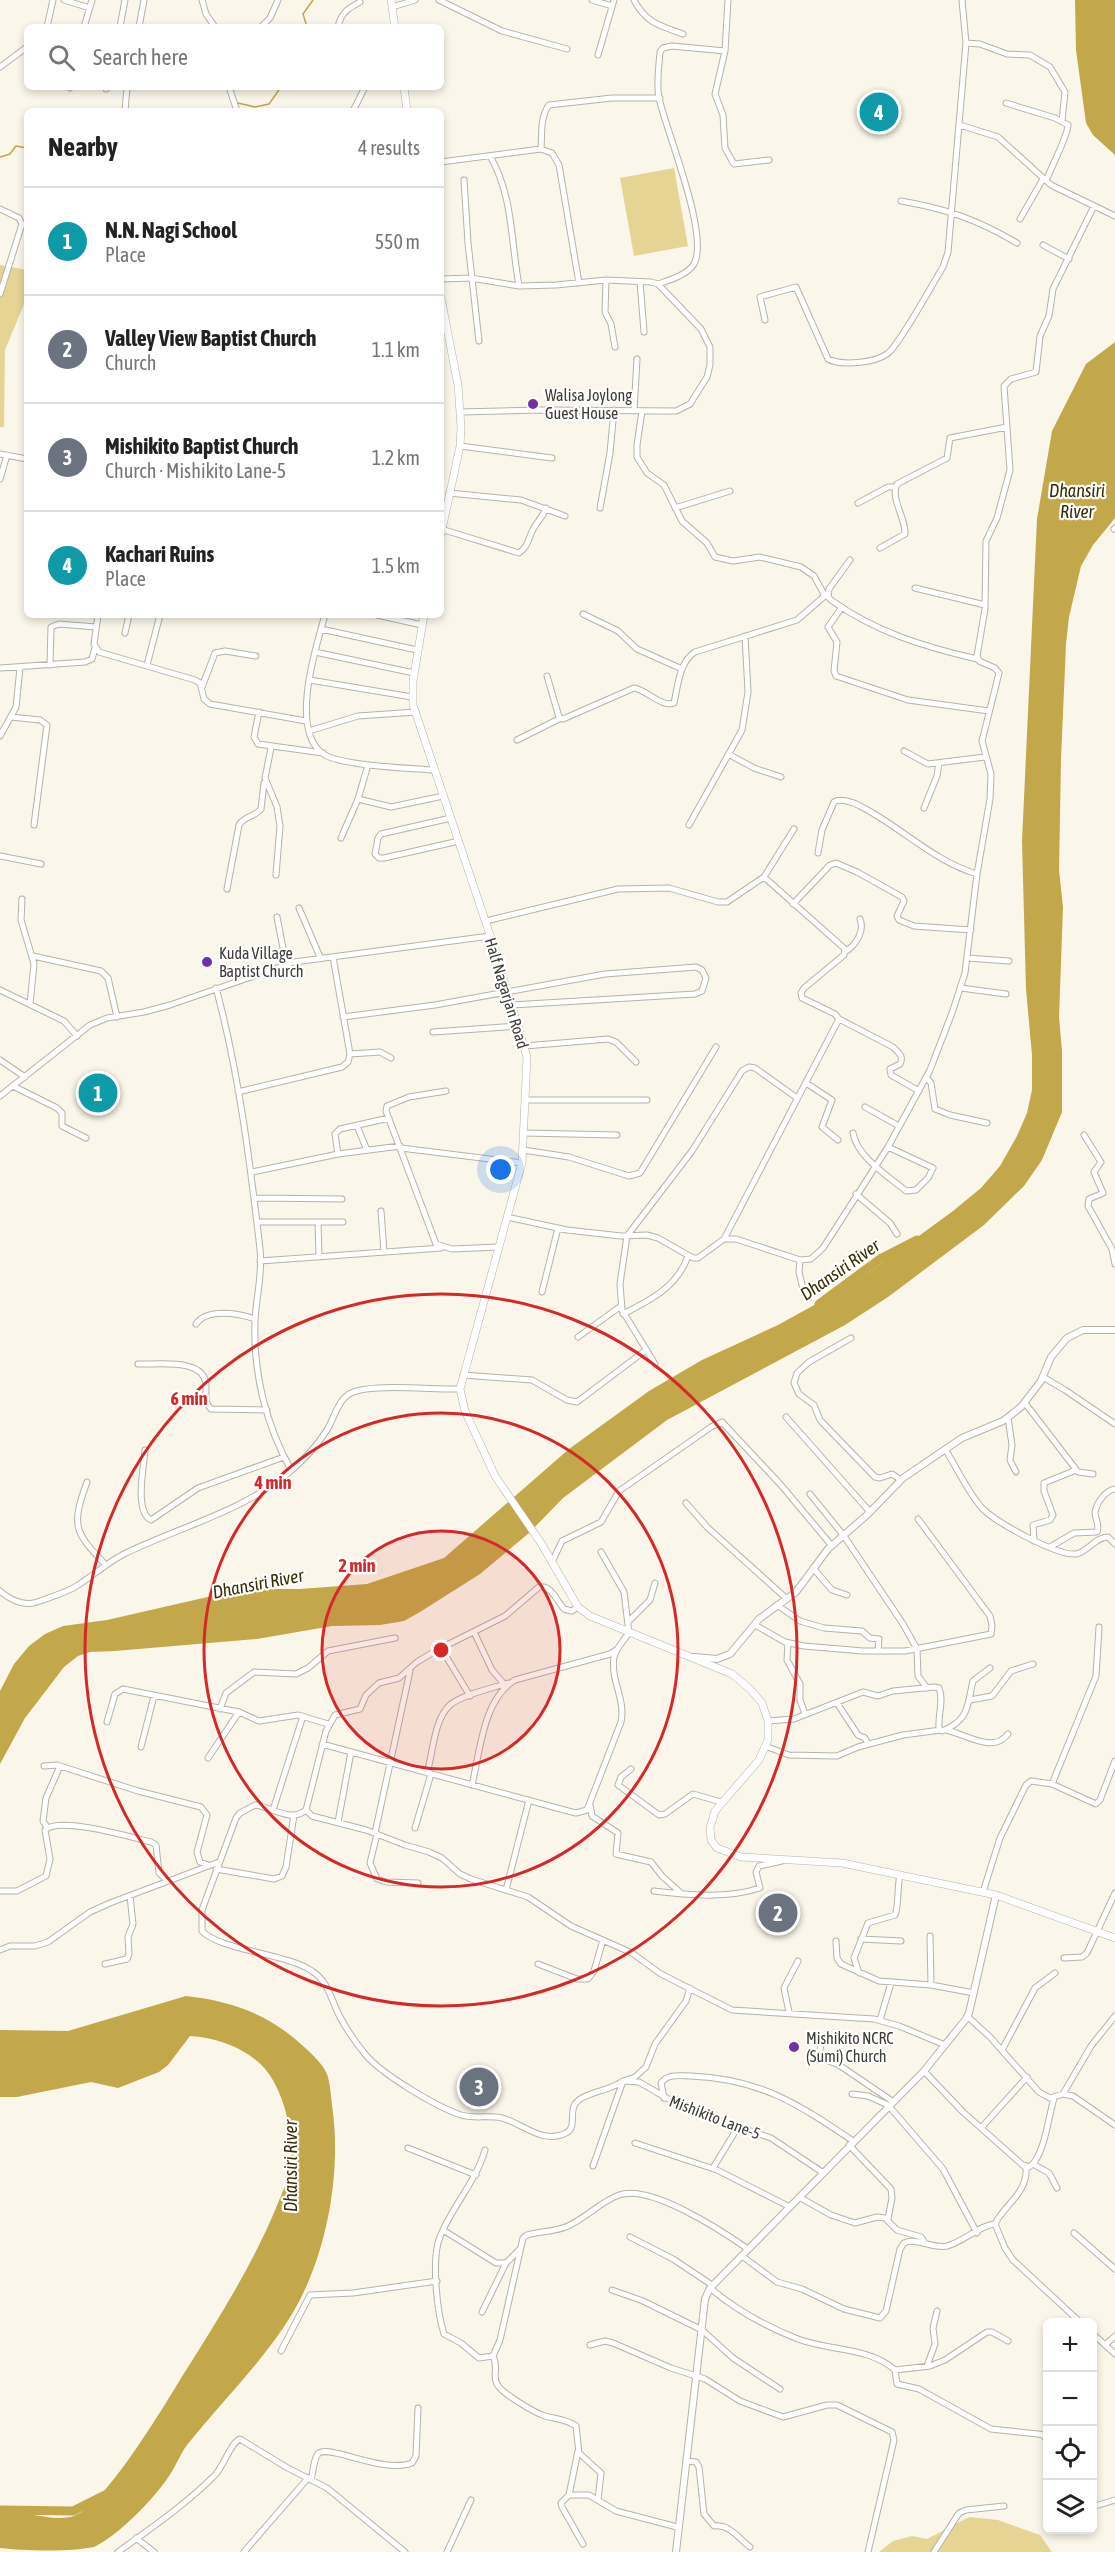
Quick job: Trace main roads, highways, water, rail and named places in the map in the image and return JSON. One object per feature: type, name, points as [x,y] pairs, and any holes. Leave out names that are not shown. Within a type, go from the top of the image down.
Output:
[{"type":"main road","points":[[392,4],[395,24]]},
{"type":"main road","points":[[404,90],[407,108]]},
{"type":"main road","points":[[444,313],[458,385],[460,412],[460,446],[446,497]]},
{"type":"main road","name":"Half Nagarjan Road","points":[[423,618],[412,697],[525,1046],[522,1163],[460,1389],[465,1411],[495,1476],[541,1543],[578,1607],[590,1616],[629,1633],[732,1674],[762,1703],[768,1721],[765,1746],[759,1760],[721,1802],[710,1828],[711,1840],[717,1848],[741,1857],[842,1863],[996,1895],[1115,1938]]},
{"type":"water","points":[[1075,0],[1115,0],[1115,155],[1093,135],[1086,123],[1076,50]]},
{"type":"water","name":"Dhansiri River","points":[[1115,342],[1115,518],[1093,545],[1081,566],[1069,617],[1066,644],[1059,870],[1063,907],[1059,1017],[1062,1051],[1062,1112],[1042,1160],[1024,1186],[984,1225],[888,1297],[845,1325],[667,1420],[563,1498],[529,1533],[480,1574],[420,1612],[404,1621],[380,1625],[332,1626],[257,1639],[90,1652],[78,1656],[64,1667],[25,1718],[0,1764],[0,1691],[14,1664],[29,1646],[45,1634],[63,1626],[107,1620],[225,1593],[255,1589],[300,1589],[367,1584],[444,1558],[569,1449],[649,1391],[702,1360],[778,1325],[856,1282],[953,1211],[981,1188],[1000,1166],[1027,1113],[1032,1090],[1032,1055],[1026,989],[1022,841],[1037,519],[1052,431],[1086,364]]},
{"type":"water","name":"Dhansiri River","points":[[186,1996],[218,2001],[263,2017],[303,2046],[320,2062],[327,2074],[335,2131],[335,2158],[329,2213],[323,2240],[304,2291],[281,2332],[187,2445],[162,2485],[135,2516],[94,2547],[73,2550],[0,2548],[0,2510],[59,2518],[76,2515],[89,2507],[103,2492],[134,2452],[245,2273],[285,2185],[290,2167],[291,2150],[285,2110],[279,2091],[259,2062],[238,2048],[202,2037],[190,2036],[168,2065],[159,2072],[118,2088],[91,2082],[17,2097],[0,2097],[0,2030],[68,2031]]},
{"type":"waterway","points":[[306,24],[303,14],[313,0]]},
{"type":"waterway","points":[[238,103],[255,107],[269,104],[279,90]]},
{"type":"waterway","points":[[0,157],[10,154],[16,146],[24,147]]},
{"type":"waterway","name":"Dhansiri River","points":[[819,1304],[880,1259],[917,1240]]},
{"type":"waterway","name":"Dhansiri River","points":[[0,2510],[73,2511],[105,2495]]},
{"type":"place","name":"Kachari Ruins","points":[[879,112]]},
{"type":"place","name":"Walisa Joylong Guest House","points":[[533,404]]},
{"type":"place","name":"Kuda Village Baptist Church","points":[[207,962]]},
{"type":"place","name":"N.N. Nagi School","points":[[98,1093]]},
{"type":"place","name":"Valley View Baptist Church","points":[[778,1913]]},
{"type":"place","name":"Mishikito NCRC (Sumi) Church","points":[[794,2047]]},
{"type":"place","name":"Mishikito Baptist Church","points":[[479,2087]]}]
